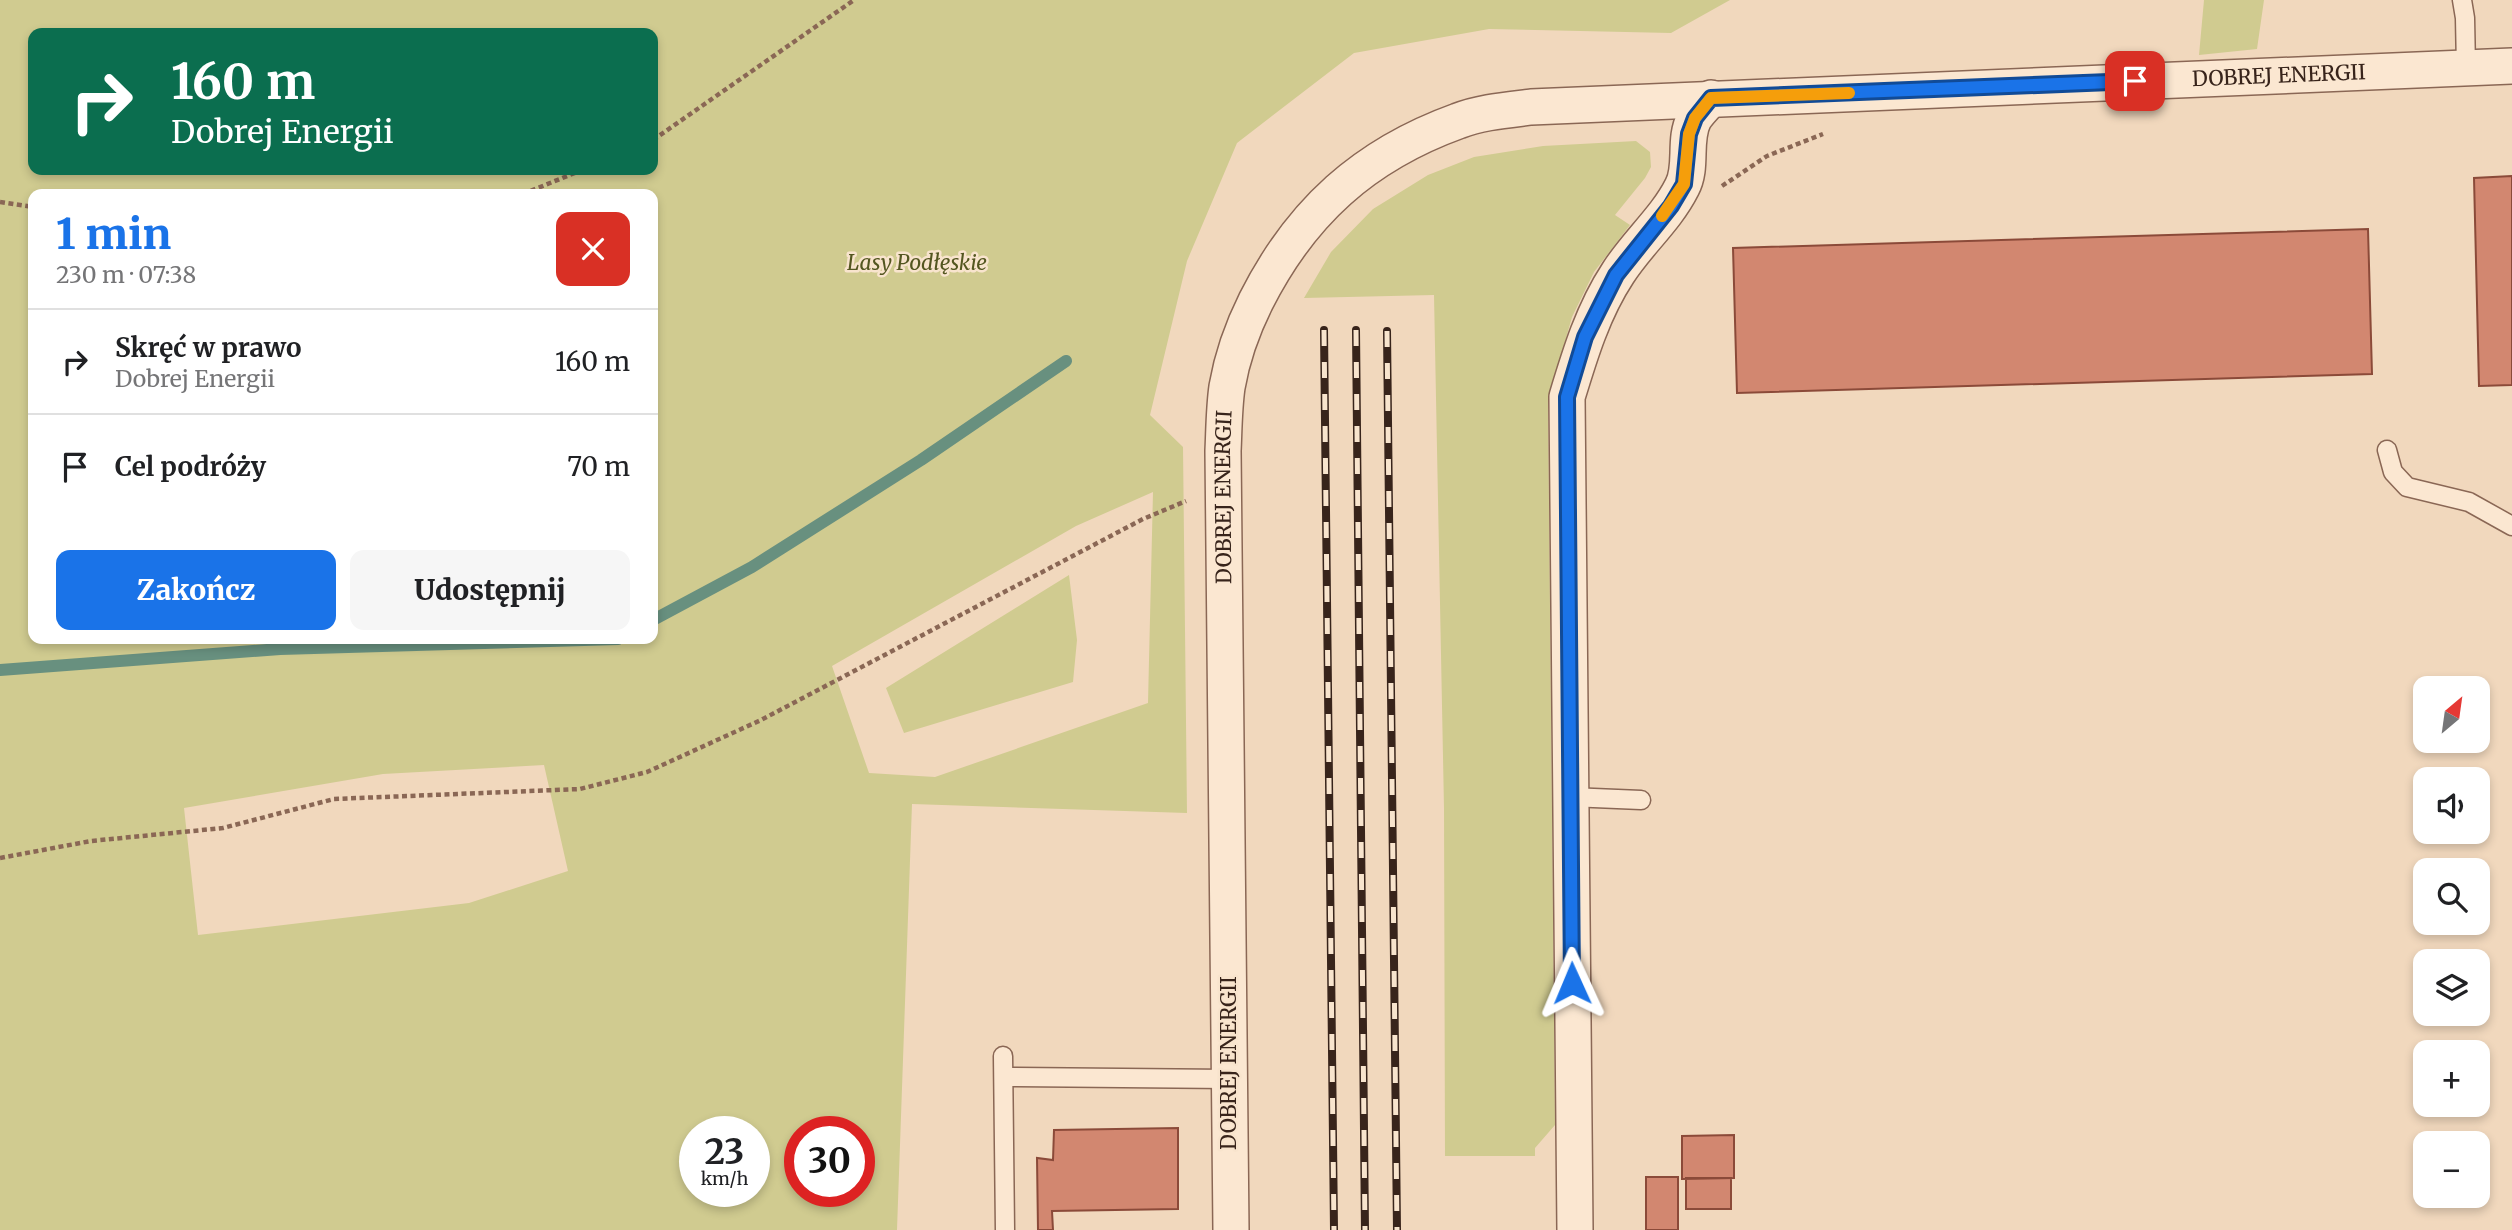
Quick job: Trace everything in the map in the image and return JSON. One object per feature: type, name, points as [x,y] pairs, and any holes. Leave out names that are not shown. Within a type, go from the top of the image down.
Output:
[{"type":"street","name":"DOBREJ ENERGII","points":[[1231,1230],[1223,486],[1227,386],[1245,324],[1273,267],[1306,222],[1339,190],[1376,161],[1424,135],[1460,120],[1531,107],[2512,66]]},
{"type":"street","points":[[1575,1230],[1567,397],[1585,337],[1616,275],[1671,206],[1684,184],[1689,134],[1695,118],[1711,98]]},
{"type":"lane","points":[[2462,0],[2466,68]]},
{"type":"lane","points":[[2387,450],[2393,472],[2407,487],[2469,502],[2512,526]]},
{"type":"lane","points":[[1570,797],[1641,800]]},
{"type":"lane","points":[[1003,1056],[1005,1230]]},
{"type":"lane","points":[[1004,1077],[1229,1079]]},
{"type":"path","points":[[658,137],[855,0]]},
{"type":"path","points":[[1712,193],[1767,156],[1835,130]]},
{"type":"path","points":[[535,189],[570,175]]},
{"type":"path","points":[[0,202],[28,206]]},
{"type":"path","points":[[0,858],[91,841],[223,828],[334,799],[580,789],[647,772],[761,720],[1143,519],[1223,486]]},
{"type":"green space","name":"Lasy Podłęskie","points":[[0,0],[1730,0],[1671,33],[1489,29],[1354,53],[1237,143],[1187,261],[1150,415],[1183,447],[1187,813],[912,804],[897,1230],[0,1230]],"holes":[[[1153,492],[1148,703],[935,777],[869,773],[832,666],[1076,526]],[[544,765],[568,871],[469,903],[198,935],[184,808],[383,774]]]},
{"type":"green space","points":[[2204,0],[2264,0],[2257,49],[2199,55]]},
{"type":"green space","points":[[1636,141],[1650,152],[1651,167],[1615,215],[1630,225],[1594,272],[1572,317],[1548,402],[1555,1125],[1535,1148],[1535,1156],[1445,1156],[1444,808],[1434,295],[1304,298],[1331,252],[1373,209],[1428,175],[1474,157],[1543,146]]},
{"type":"green space","points":[[1069,575],[1077,640],[1073,682],[904,733],[886,688]]},
{"type":"building","points":[[2512,176],[2512,385],[2479,386],[2474,178]]},
{"type":"building","points":[[2368,229],[2372,374],[1737,393],[1733,248]]},
{"type":"building","points":[[1178,1128],[1178,1209],[1052,1211],[1053,1230],[1038,1230],[1037,1158],[1053,1160],[1054,1130]]},
{"type":"building","points":[[1734,1135],[1734,1178],[1682,1179],[1682,1136]]},
{"type":"building","points":[[1646,1177],[1678,1177],[1678,1230],[1646,1230]]},
{"type":"building","points":[[1686,1178],[1731,1178],[1731,1209],[1686,1209]]},
{"type":"waterway","points":[[658,617],[752,567],[921,460],[1066,361]]},
{"type":"waterway","points":[[0,670],[280,649],[449,644]]},
{"type":"railway","points":[[1324,330],[1334,1230]]},
{"type":"railway","points":[[1356,330],[1365,1230]]},
{"type":"railway","points":[[1387,331],[1397,1230]]},
{"type":"slow traffic","points":[[1662,216],[1684,184],[1689,134],[1695,118],[1711,98],[1849,93]]},
{"type":"route","points":[[1572,983],[1567,397],[1585,337],[1616,275],[1671,206],[1684,184],[1689,134],[1695,118],[1711,98],[2135,81]]}]
